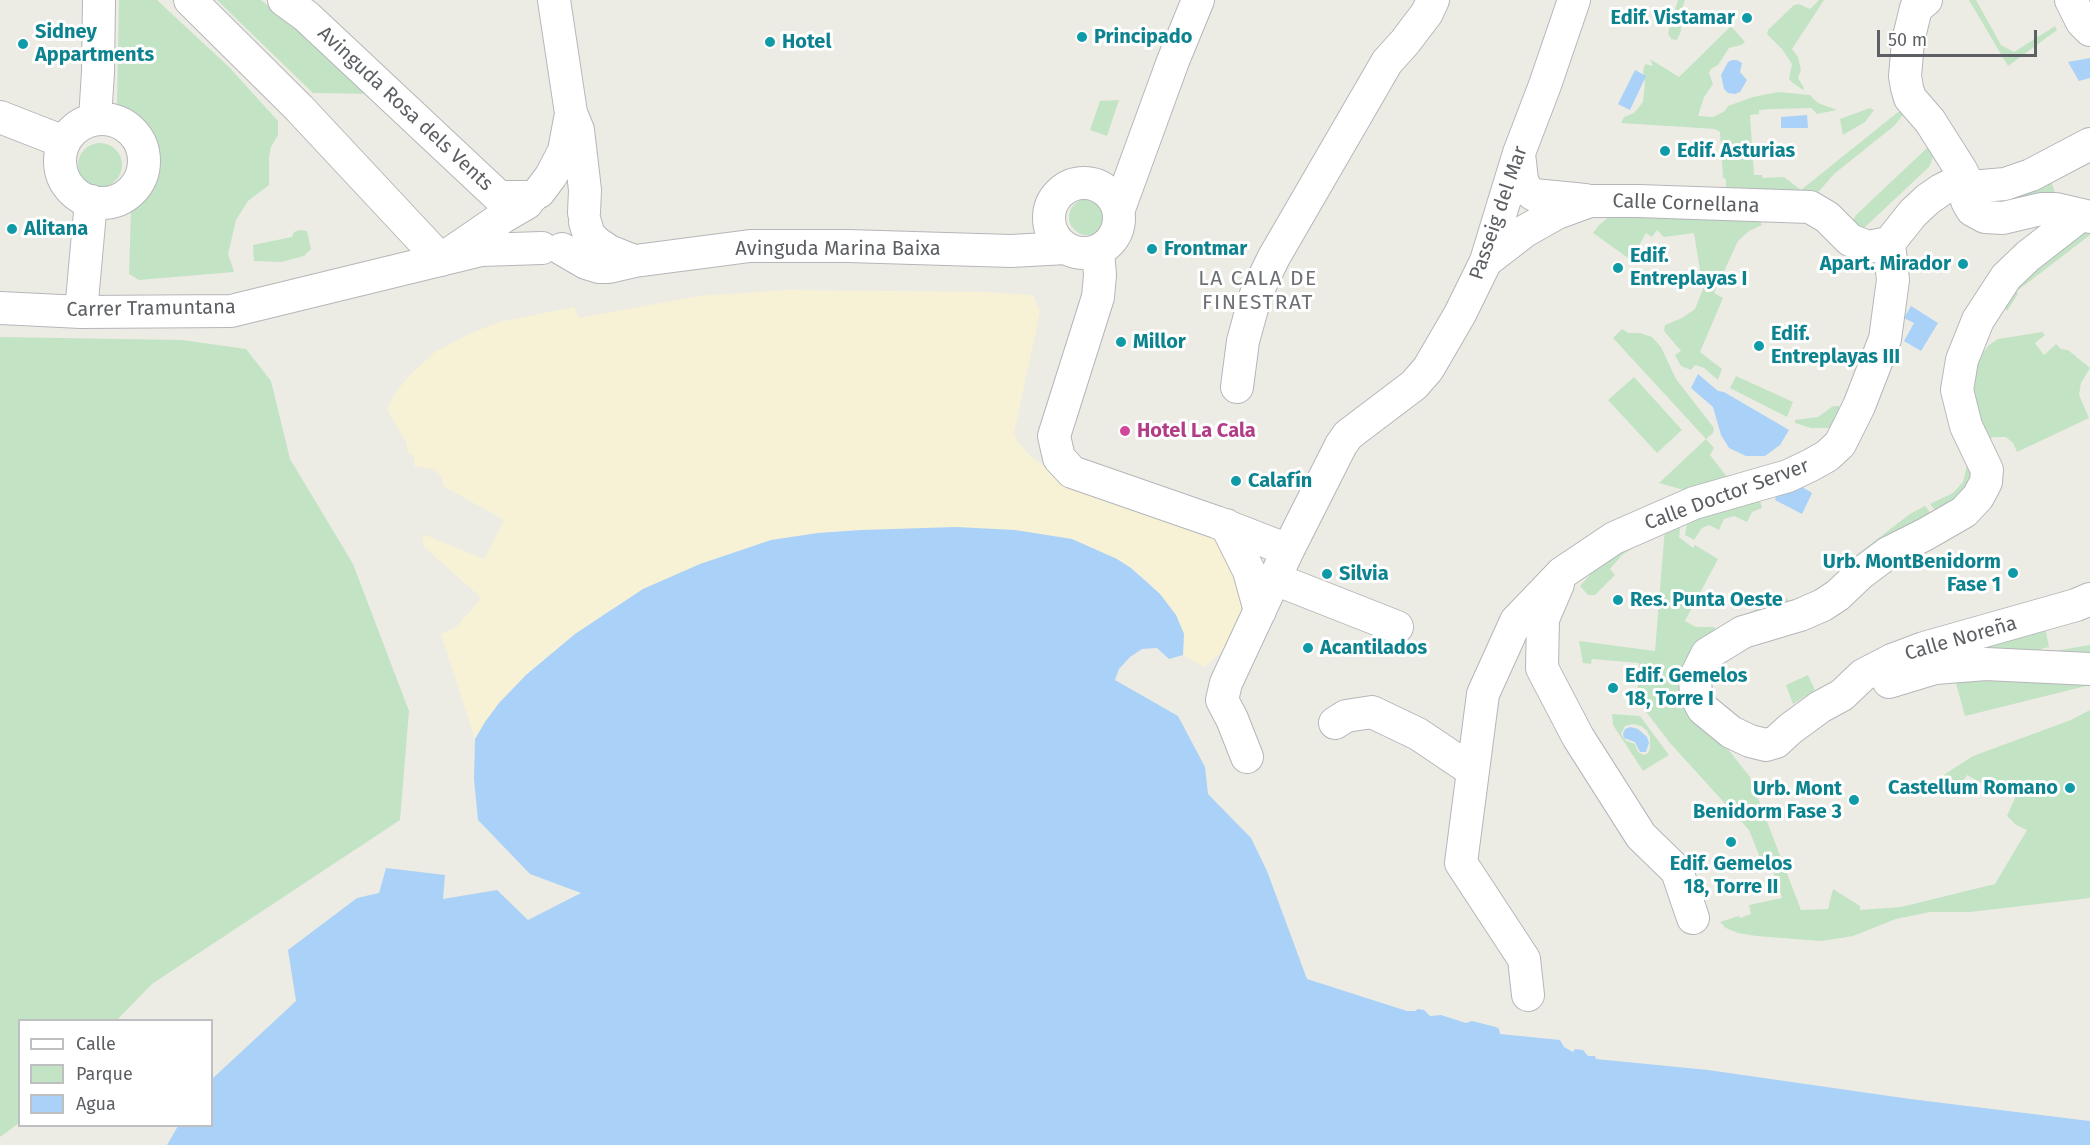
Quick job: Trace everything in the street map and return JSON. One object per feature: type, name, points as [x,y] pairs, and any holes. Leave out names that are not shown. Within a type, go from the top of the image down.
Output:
[{"type":"street","points":[[96,119],[99,0]]},
{"type":"street","points":[[189,0],[299,108],[441,260]]},
{"type":"street","name":"Avinguda Rosa dels Vents","points":[[284,0],[306,16],[498,197],[533,197]]},
{"type":"street","points":[[554,0],[571,113],[578,130],[585,190],[585,217],[578,239],[552,249],[534,244],[524,229],[523,211],[551,176],[564,151],[571,113]]},
{"type":"street","points":[[1112,192],[1138,160],[1173,61],[1198,0]]},
{"type":"street","points":[[1237,387],[1245,333],[1256,294],[1274,257],[1387,62],[1427,13],[1433,0]]},
{"type":"street","name":"Passeig del Mar","points":[[1288,550],[1348,435],[1414,385],[1428,369],[1460,314],[1486,261],[1519,153],[1574,0]]},
{"type":"street","points":[[2071,0],[2082,22],[2090,30]]},
{"type":"street","points":[[1919,3],[1908,41],[1905,76],[1907,88],[1910,98],[1930,121],[1966,185],[1967,201],[1972,210],[1985,217],[2003,218],[2041,209],[2056,209],[2086,216]]},
{"type":"street","points":[[0,117],[64,142]]},
{"type":"street","points":[[96,119],[109,119],[122,123],[141,143],[144,156],[139,182],[130,193],[118,200],[105,203],[91,201],[70,188],[60,166],[64,142],[72,131],[82,123],[96,119]]},
{"type":"street","points":[[1889,243],[1913,213],[1941,190],[1966,185],[2005,184],[2031,174],[2090,144]]},
{"type":"street","points":[[1519,153],[1522,180],[1526,189],[1534,195],[1590,201]]},
{"type":"street","points":[[1080,183],[1112,192],[1120,219],[1114,238],[1106,246],[1098,251],[1076,252],[1066,248],[1058,241],[1049,220],[1054,200],[1061,191],[1080,183]]},
{"type":"street","points":[[533,197],[548,189],[567,191],[581,204],[589,235],[597,243],[628,259]]},
{"type":"street","name":"Carrer Tramuntana","points":[[441,260],[533,197]]},
{"type":"street","points":[[81,312],[91,201]]},
{"type":"street","name":"Calle Cornellana","points":[[1486,261],[1525,231],[1557,213],[1590,201],[1810,207],[1827,217],[1850,240],[1868,247],[1889,243]]},
{"type":"street","points":[[2086,216],[2028,256],[2006,277],[1978,320],[1962,360],[1957,390],[1966,426],[1987,470],[1986,482],[1978,497],[1964,512],[1888,553],[1823,605],[1807,613],[1743,632],[1707,654],[1695,678],[1696,696],[1703,709],[1731,732],[1750,741],[1766,745],[1776,742],[1820,707],[1842,695],[1866,690],[1900,677],[1935,668],[1986,664],[2090,669]]},
{"type":"street","points":[[1011,251],[1031,242],[1049,220]]},
{"type":"street","name":"Calle Doctor Server","points":[[1528,995],[1524,959],[1461,863],[1483,694],[1516,621],[1562,573],[1614,538],[1694,503],[1788,476],[1827,456],[1840,444],[1859,406],[1885,339],[1893,280],[1889,243]]},
{"type":"street","name":"Avinguda Marina Baixa","points":[[552,249],[599,267],[620,266],[628,259],[750,246],[848,246],[1011,251],[1066,248]]},
{"type":"street","name":"Carrer Tramuntana","points":[[0,308],[81,312],[231,311],[481,250],[552,249]]},
{"type":"street","points":[[1098,251],[1100,274],[1098,297],[1054,436],[1059,458],[1072,472],[1226,525],[1288,550],[1226,683],[1222,700],[1247,757]]},
{"type":"street","points":[[1226,525],[1249,571],[1260,611]]},
{"type":"street","points":[[1562,573],[1543,619],[1542,668],[1578,737],[1641,836],[1677,871],[1694,918]]},
{"type":"street","points":[[1275,579],[1397,627]]},
{"type":"street","name":"Calle Noreña","points":[[1842,695],[1863,675],[1892,660],[1924,648],[2014,624],[2090,599]]},
{"type":"street","points":[[1335,723],[1346,717],[1372,712],[1418,734],[1473,771]]},
{"type":"green space","points":[[119,0],[157,0],[230,68],[278,121],[278,135],[271,147],[269,158],[269,185],[248,201],[236,220],[228,254],[234,272],[139,280],[129,274],[131,211],[150,189],[154,154],[147,134],[117,104]]},
{"type":"green space","points":[[217,0],[261,0],[379,94],[313,93]]},
{"type":"green space","points":[[1678,0],[1685,0],[1680,15],[1681,31],[1677,40],[1671,39],[1668,33]]},
{"type":"green space","points":[[1819,0],[1824,0],[1792,49],[1798,57],[1801,70],[1798,78],[1803,90],[1789,79],[1792,64],[1782,49],[1767,34],[1768,30],[1794,5],[1799,4],[1810,9]]},
{"type":"green space","points":[[1969,0],[1976,0],[2001,45],[2014,52],[2055,26],[2057,30],[2008,66]]},
{"type":"green space","points":[[1731,26],[1745,42],[1729,48],[1718,65],[1711,69],[1709,73],[1713,84],[1704,97],[1698,116],[1713,117],[1725,111],[1728,106],[1753,97],[1778,92],[1810,95],[1818,103],[1837,110],[1817,114],[1811,108],[1772,109],[1759,110],[1759,114],[1750,115],[1754,175],[1762,175],[1763,178],[1784,177],[1801,190],[1898,112],[1906,111],[1894,126],[1834,174],[1814,197],[1726,196],[1720,132],[1715,129],[1621,123],[1624,117],[1634,113],[1643,102],[1645,83],[1643,71],[1645,64],[1653,66],[1650,59],[1679,77]]},
{"type":"green space","points":[[1119,100],[1107,136],[1090,130],[1100,101]]},
{"type":"green space","points":[[1870,108],[1874,110],[1865,122],[1843,135],[1840,119]]},
{"type":"green space","points":[[100,143],[115,150],[122,165],[115,180],[100,187],[85,180],[78,165],[85,150]]},
{"type":"green space","points":[[1928,147],[1935,152],[1929,167],[1864,228],[1855,225],[1853,220],[1856,215]]},
{"type":"green space","points":[[2051,181],[2055,193],[2046,202],[2020,208],[2007,196]]},
{"type":"green space","points":[[1087,199],[1100,204],[1105,217],[1100,230],[1087,235],[1074,230],[1069,217],[1074,204]]},
{"type":"green space","points":[[1611,215],[1760,221],[1762,225],[1749,231],[1738,241],[1714,293],[1723,298],[1700,352],[1722,369],[1718,380],[1704,368],[1695,365],[1691,370],[1681,366],[1675,355],[1681,351],[1664,331],[1665,325],[1682,318],[1695,309],[1703,289],[1694,233],[1664,237],[1657,230],[1652,237],[1646,233],[1631,260],[1593,233]]},
{"type":"green space","points":[[2090,227],[2090,235],[2017,291],[2018,294],[2007,311],[2000,301],[2010,287]]},
{"type":"green space","points":[[307,231],[311,249],[304,256],[281,262],[254,261],[253,245],[292,237],[294,232]]},
{"type":"green space","points":[[1622,329],[1628,333],[1640,333],[1652,337],[1661,347],[1676,379],[1714,428],[1713,433],[1706,439],[1613,338]]},
{"type":"green space","points":[[2042,332],[2045,335],[2035,343],[2044,355],[2056,344],[2061,349],[2068,350],[2090,368],[2081,383],[2079,395],[2089,418],[2017,452],[2013,443],[2006,437],[1994,437],[1984,441],[1969,408],[1974,364],[1989,345],[1998,339]]},
{"type":"green space","points":[[0,337],[182,340],[246,349],[271,381],[290,459],[353,564],[409,711],[400,820],[152,984],[118,1019],[18,1019],[18,1124],[0,1137]]},
{"type":"green space","points":[[1736,376],[1793,402],[1787,417],[1730,388]]},
{"type":"green space","points":[[1634,377],[1682,430],[1657,453],[1608,400]]},
{"type":"green space","points":[[1947,405],[1973,469],[1969,487],[1938,514],[1930,504],[1953,493],[1963,482],[1967,465],[1960,444],[1950,428]]},
{"type":"green space","points":[[1833,406],[1839,406],[1841,412],[1837,422],[1830,428],[1811,428],[1795,423],[1795,420],[1818,417]]},
{"type":"green space","points":[[1706,439],[1714,448],[1710,455],[1731,482],[1691,492],[1659,483]]},
{"type":"green space","points":[[1757,490],[1762,508],[1752,512],[1747,522],[1734,516],[1724,519],[1719,530],[1709,525],[1702,528],[1694,540],[1685,535],[1689,512]]},
{"type":"green space","points":[[1925,506],[1933,516],[1821,589],[1859,553],[1910,514]]},
{"type":"green space","points":[[1682,515],[1679,537],[1693,548],[1695,545],[1718,559],[1685,621],[1696,627],[1714,627],[1717,634],[1697,649],[1719,738],[1750,777],[1801,910],[1828,909],[1833,889],[1860,906],[1860,910],[1901,907],[1995,884],[2027,830],[2016,825],[2007,816],[2018,791],[1999,780],[1992,789],[1967,775],[1958,790],[1953,787],[1947,798],[1942,782],[1945,774],[1973,756],[2071,720],[2090,710],[2090,898],[1970,912],[1930,912],[1896,919],[1853,936],[1821,941],[1756,936],[1726,928],[1720,922],[1751,914],[1749,905],[1782,898],[1772,868],[1761,860],[1749,830],[1670,743],[1637,700],[1639,663],[1592,659],[1591,664],[1583,663],[1579,641],[1655,651],[1665,528],[1622,555],[1610,569],[1615,575],[1595,595],[1588,595],[1580,586],[1595,569],[1619,549]]},
{"type":"green space","points":[[1806,595],[1809,601],[1744,615],[1787,598],[1788,601]]},
{"type":"green space","points":[[2044,622],[2049,647],[2041,649],[2042,657],[1911,661]]},
{"type":"green space","points":[[2090,645],[2090,659],[2048,652]]},
{"type":"green space","points":[[2090,674],[2090,685],[1965,716],[1955,680]]},
{"type":"green space","points":[[1808,675],[1815,690],[1793,704],[1786,685]]},
{"type":"green space","points":[[1612,714],[1640,716],[1669,755],[1643,771],[1613,725]],"holes":[[[1633,724],[1641,726],[1650,737],[1650,748],[1644,755],[1638,752],[1635,744],[1626,741],[1621,734],[1625,726]]]},
{"type":"sand","points":[[786,290],[986,292],[1033,295],[1040,312],[1014,433],[1017,441],[1031,457],[1056,474],[1221,531],[1244,600],[1243,620],[1237,639],[1204,667],[1183,655],[1184,634],[1176,615],[1146,580],[1117,559],[861,530],[818,533],[771,540],[610,610],[575,634],[526,675],[499,703],[475,739],[441,634],[456,627],[481,599],[423,546],[423,534],[484,559],[504,520],[443,486],[442,476],[432,469],[414,466],[414,456],[408,452],[406,442],[387,409],[392,398],[406,379],[435,352],[471,333],[500,322],[574,307],[579,318],[699,296]]},
{"type":"water","points":[[2090,58],[2090,78],[2079,81],[2068,62]]},
{"type":"water","points":[[1732,60],[1742,63],[1740,72],[1747,80],[1740,92],[1735,94],[1728,93],[1724,89],[1721,75],[1728,62]]},
{"type":"water","points":[[1635,70],[1646,76],[1630,110],[1618,104]]},
{"type":"water","points":[[1807,115],[1808,128],[1781,128],[1781,117]]},
{"type":"water","points":[[1911,306],[1938,323],[1921,351],[1904,341],[1914,323],[1904,318]]},
{"type":"water","points":[[1698,374],[1718,391],[1724,392],[1789,430],[1780,445],[1765,456],[1746,456],[1729,448],[1721,435],[1713,407],[1691,388]]},
{"type":"water","points":[[1802,487],[1812,493],[1802,514],[1775,500],[1776,497]]},
{"type":"water","points":[[956,527],[1015,530],[1072,539],[1117,559],[1131,568],[1160,594],[1176,615],[1184,634],[1183,655],[1169,659],[1157,648],[1142,649],[1130,657],[1119,669],[1115,680],[1178,716],[1205,767],[1208,794],[1251,838],[1267,871],[1307,979],[1407,1011],[1424,1010],[1430,1016],[1441,1015],[1466,1023],[1472,1021],[1496,1027],[1500,1034],[1560,1040],[1564,1047],[1573,1052],[1575,1049],[1583,1050],[1588,1056],[1595,1056],[1596,1059],[1708,1070],[1910,1099],[2090,1121],[2090,1145],[167,1145],[177,1127],[213,1127],[213,1078],[296,1001],[288,950],[357,898],[379,893],[386,868],[445,875],[443,899],[497,890],[528,920],[581,893],[530,874],[478,820],[474,779],[475,739],[499,703],[526,675],[575,634],[643,589],[700,564],[771,540],[861,530]]},
{"type":"water","points":[[1630,727],[1638,729],[1647,737],[1649,743],[1646,752],[1640,752],[1635,742],[1624,738],[1625,729]]},
{"type":"place","name":"Edif. Vistamar","points":[[1747,18]]},
{"type":"place","name":"Principado","points":[[1082,37]]},
{"type":"place","name":"Hotel","points":[[770,42]]},
{"type":"place","name":"Sidney Appartments","points":[[23,44]]},
{"type":"place","name":"Edif. Asturias","points":[[1665,151]]},
{"type":"place","name":"Alitana","points":[[12,229]]},
{"type":"place","name":"Frontmar","points":[[1152,249]]},
{"type":"place","name":"Apart. Mirador","points":[[1963,264]]},
{"type":"place","name":"Edif. Entreplayas I","points":[[1618,268]]},
{"type":"place","name":"Millor","points":[[1121,342]]},
{"type":"place","name":"Edif. Entreplayas III","points":[[1759,346]]},
{"type":"place","name":"Hotel La Cala","points":[[1125,431]]},
{"type":"place","name":"Calafín","points":[[1236,481]]},
{"type":"place","name":"Urb. MontBenidorm Fase 1","points":[[2013,573]]},
{"type":"place","name":"Silvia","points":[[1327,574]]},
{"type":"place","name":"Res. Punta Oeste","points":[[1618,600]]},
{"type":"place","name":"Acantilados","points":[[1308,648]]},
{"type":"place","name":"Edif. Gemelos 18, Torre I","points":[[1613,688]]},
{"type":"place","name":"Castellum Romano","points":[[2070,788]]},
{"type":"place","name":"Urb. Mont Benidorm Fase 3","points":[[1854,800]]},
{"type":"place","name":"Edif. Gemelos 18, Torre II","points":[[1731,842]]},
{"type":"district","name":"LA CALA DE FINESTRAT","points":[[1258,291]]}]
